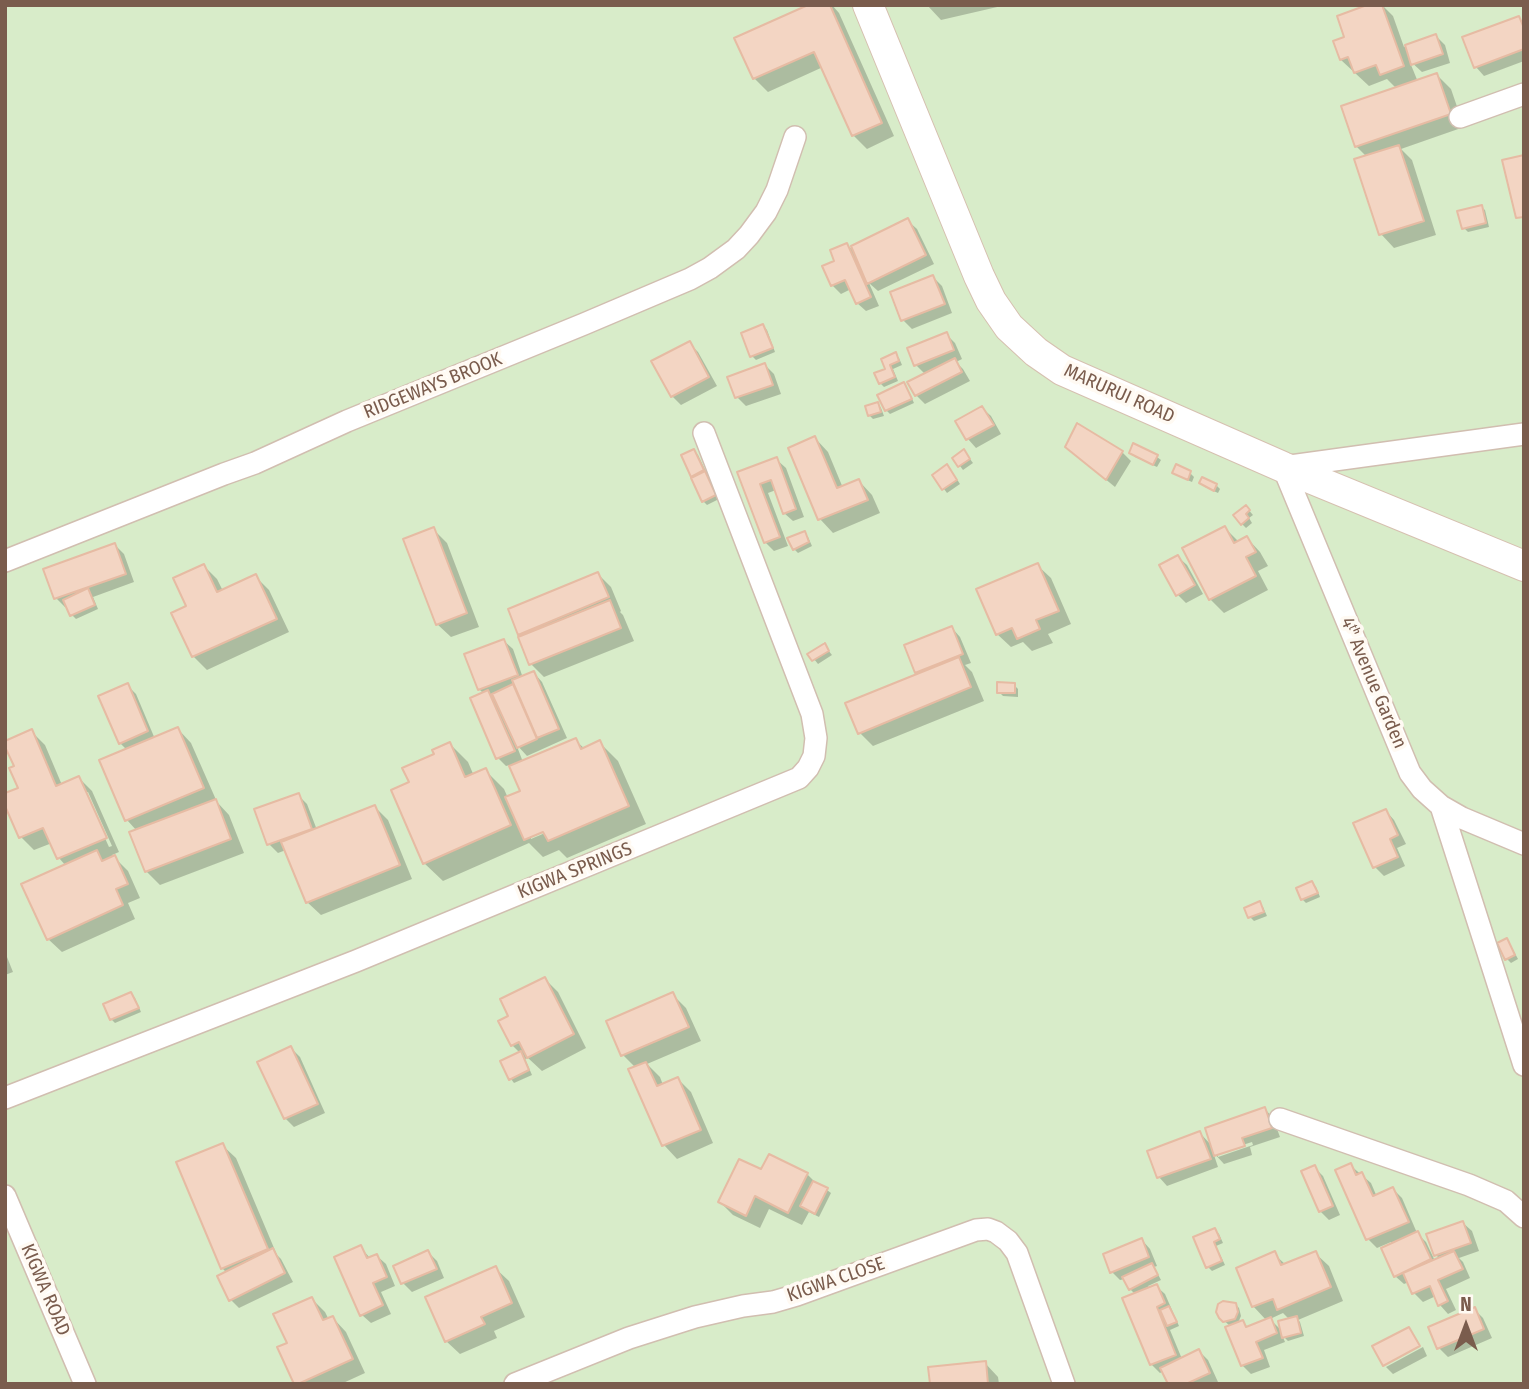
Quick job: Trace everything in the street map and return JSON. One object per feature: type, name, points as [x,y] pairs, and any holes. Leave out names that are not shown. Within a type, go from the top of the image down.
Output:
[{"type":"street","name":"MARURUI ROAD","points":[[868,5],[991,301],[1009,327],[1036,352],[1062,370],[1283,467],[1524,566]]},
{"type":"street","points":[[1460,117],[1524,94]]},
{"type":"street","name":"RIDGEWAYS BROOK","points":[[5,561],[255,463],[346,421],[690,279],[736,249],[755,228],[777,190],[795,137]]},
{"type":"street","name":"KIGWA SPRINGS","points":[[5,1098],[356,961],[799,778],[814,756],[816,738],[812,714],[704,433]]},
{"type":"street","points":[[1283,467],[1524,434]]},
{"type":"street","name":"4ᵗʰ Avenue Garden","points":[[1283,467],[1410,773],[1422,789],[1441,806],[1462,818],[1524,844]]},
{"type":"street","points":[[1441,806],[1524,1065]]},
{"type":"street","points":[[1280,1119],[1469,1185],[1506,1201],[1524,1217]]},
{"type":"street","name":"KIGWA ROAD","points":[[5,1196],[85,1384]]},
{"type":"street","name":"KIGWA CLOSE","points":[[515,1384],[629,1338],[695,1317],[797,1295],[976,1230],[988,1229],[1008,1241],[1017,1253],[1064,1384]]},
{"type":"green space","points":[[5,5],[1524,5],[1524,1384],[5,1384]]},
{"type":"building","points":[[808,5],[830,5],[882,123],[852,136],[814,52],[753,79],[734,38]]},
{"type":"building","points":[[1367,5],[1382,5],[1404,66],[1380,75],[1376,65],[1354,73],[1348,57],[1340,60],[1333,41],[1344,37],[1337,16]]},
{"type":"building","points":[[1519,16],[1524,28],[1524,49],[1474,68],[1462,37]]},
{"type":"building","points":[[1436,34],[1443,54],[1411,65],[1405,45]]},
{"type":"building","points":[[1437,73],[1451,114],[1355,147],[1341,106]]},
{"type":"building","points":[[1399,145],[1424,221],[1379,235],[1354,159]]},
{"type":"building","points":[[1524,155],[1524,217],[1516,218],[1502,160]]},
{"type":"building","points":[[1482,205],[1486,223],[1462,229],[1457,211]]},
{"type":"building","points":[[908,218],[926,255],[867,284],[851,246]]},
{"type":"building","points":[[847,243],[871,297],[856,304],[845,280],[831,286],[822,266],[834,261],[830,250]]},
{"type":"building","points":[[933,275],[945,304],[901,321],[890,292]]},
{"type":"building","points":[[763,324],[773,348],[750,357],[741,333]]},
{"type":"building","points":[[947,332],[954,350],[914,366],[907,348]]},
{"type":"building","points":[[690,341],[709,377],[671,397],[651,361]]},
{"type":"building","points":[[896,352],[899,361],[890,365],[895,377],[879,384],[874,373],[885,369],[881,359]]},
{"type":"building","points":[[955,358],[962,372],[915,396],[907,382]]},
{"type":"building","points":[[765,363],[773,385],[735,398],[727,377]]},
{"type":"building","points":[[904,382],[912,399],[885,411],[877,395]]},
{"type":"building","points":[[878,402],[881,412],[868,416],[865,406]]},
{"type":"building","points":[[982,406],[994,425],[966,440],[955,421]]},
{"type":"building","points":[[1077,423],[1123,451],[1106,480],[1065,447]]},
{"type":"building","points":[[815,436],[837,488],[859,479],[868,500],[818,520],[788,448]]},
{"type":"building","points":[[1133,443],[1158,455],[1153,465],[1129,453]]},
{"type":"building","points":[[694,449],[704,470],[691,477],[681,455]]},
{"type":"building","points":[[964,449],[970,459],[958,467],[952,458]]},
{"type":"building","points":[[777,457],[796,509],[783,514],[771,480],[760,484],[780,537],[764,543],[737,472]]},
{"type":"building","points":[[947,464],[957,480],[942,490],[932,475]]},
{"type":"building","points":[[1176,464],[1191,471],[1188,480],[1172,473]]},
{"type":"building","points":[[705,471],[716,495],[702,502],[691,478]]},
{"type":"building","points":[[1202,477],[1217,484],[1214,491],[1199,483]]},
{"type":"building","points":[[1246,505],[1250,510],[1246,514],[1249,518],[1241,525],[1233,515]]},
{"type":"building","points":[[1225,526],[1234,543],[1247,536],[1256,552],[1246,557],[1256,576],[1209,600],[1182,548]]},
{"type":"building","points":[[434,527],[467,613],[436,625],[403,539]]},
{"type":"building","points":[[805,531],[809,542],[793,550],[787,538]]},
{"type":"building","points":[[115,543],[126,574],[54,599],[43,569]]},
{"type":"building","points":[[1178,555],[1195,585],[1176,596],[1159,565]]},
{"type":"building","points":[[1038,563],[1059,611],[1036,620],[1040,629],[1017,639],[1012,628],[996,635],[976,589]]},
{"type":"building","points":[[204,564],[217,592],[256,574],[277,619],[192,657],[171,613],[186,606],[173,578]]},
{"type":"building","points":[[598,572],[609,597],[518,635],[508,609]]},
{"type":"building","points":[[88,588],[95,605],[70,616],[63,600]]},
{"type":"building","points":[[610,600],[621,628],[529,665],[518,637]]},
{"type":"building","points":[[952,626],[963,654],[915,673],[904,645]]},
{"type":"building","points":[[504,639],[518,675],[478,690],[464,654]]},
{"type":"building","points":[[825,643],[829,651],[812,661],[807,654]]},
{"type":"building","points":[[959,657],[971,687],[858,734],[845,703]]},
{"type":"building","points":[[534,671],[559,729],[537,738],[512,680]]},
{"type":"building","points":[[997,682],[1015,683],[1015,693],[997,693]]},
{"type":"building","points":[[128,683],[148,731],[119,744],[98,696]]},
{"type":"building","points":[[513,684],[537,739],[517,748],[492,694]]},
{"type":"building","points":[[488,690],[515,751],[496,759],[470,698]]},
{"type":"building","points":[[178,727],[204,788],[125,821],[99,760]]},
{"type":"building","points":[[32,729],[56,786],[79,776],[107,838],[57,859],[43,828],[19,838],[5,806],[5,793],[18,788],[9,768],[14,766],[5,741]]},
{"type":"building","points":[[576,738],[581,749],[600,740],[629,806],[548,841],[543,832],[524,840],[505,797],[520,791],[509,766]]},
{"type":"building","points":[[450,742],[465,777],[486,768],[511,825],[423,864],[391,790],[409,782],[402,768],[434,754],[432,750]]},
{"type":"building","points":[[299,793],[312,829],[267,845],[254,809]]},
{"type":"building","points":[[216,799],[231,839],[145,872],[129,832]]},
{"type":"building","points":[[375,805],[400,865],[306,903],[281,842]]},
{"type":"building","points":[[1386,809],[1398,835],[1390,839],[1398,857],[1373,868],[1353,823]]},
{"type":"building","points":[[97,850],[102,861],[115,855],[128,884],[116,889],[123,905],[47,940],[21,884]]},
{"type":"building","points":[[1312,881],[1318,893],[1301,900],[1296,888]]},
{"type":"building","points":[[1260,901],[1264,912],[1248,918],[1244,908]]},
{"type":"building","points":[[1507,938],[1515,955],[1505,960],[1497,943]]},
{"type":"building","points":[[545,977],[574,1034],[527,1058],[519,1042],[511,1046],[498,1021],[508,1016],[500,999]]},
{"type":"building","points":[[131,992],[139,1008],[110,1020],[103,1004]]},
{"type":"building","points":[[673,992],[689,1027],[621,1056],[606,1021]]},
{"type":"building","points":[[291,1046],[318,1104],[284,1119],[257,1062]]},
{"type":"building","points":[[521,1051],[529,1070],[509,1080],[500,1061]]},
{"type":"building","points":[[646,1062],[657,1086],[678,1077],[701,1130],[662,1146],[628,1069]]},
{"type":"building","points":[[1265,1107],[1272,1128],[1242,1138],[1245,1146],[1214,1156],[1205,1128]]},
{"type":"building","points":[[1200,1131],[1211,1159],[1157,1178],[1147,1151]]},
{"type":"building","points":[[223,1143],[268,1249],[221,1269],[176,1162]]},
{"type":"building","points":[[769,1154],[808,1173],[788,1213],[755,1196],[746,1216],[718,1202],[739,1159],[761,1169]]},
{"type":"building","points":[[1351,1163],[1356,1175],[1362,1172],[1373,1196],[1393,1187],[1409,1222],[1366,1240],[1335,1170]]},
{"type":"building","points":[[1315,1165],[1333,1206],[1319,1212],[1301,1171]]},
{"type":"building","points":[[813,1181],[828,1188],[815,1214],[800,1206]]},
{"type":"building","points":[[1463,1221],[1471,1243],[1434,1256],[1426,1234]]},
{"type":"building","points":[[1215,1228],[1220,1239],[1214,1242],[1222,1261],[1206,1268],[1193,1237]]},
{"type":"building","points":[[1418,1231],[1431,1259],[1394,1277],[1381,1248]]},
{"type":"building","points":[[1142,1238],[1149,1257],[1110,1273],[1103,1254]]},
{"type":"building","points":[[361,1245],[367,1258],[377,1254],[387,1277],[373,1283],[383,1305],[360,1316],[334,1257]]},
{"type":"building","points":[[273,1248],[285,1273],[229,1301],[217,1276]]},
{"type":"building","points":[[428,1250],[437,1269],[401,1284],[393,1266]]},
{"type":"building","points":[[1275,1251],[1281,1265],[1316,1251],[1331,1287],[1277,1310],[1273,1299],[1252,1307],[1236,1268]]},
{"type":"building","points":[[1454,1251],[1463,1269],[1438,1280],[1448,1301],[1438,1306],[1430,1286],[1412,1294],[1403,1273]]},
{"type":"building","points":[[1152,1263],[1158,1275],[1129,1290],[1122,1277]]},
{"type":"building","points":[[496,1266],[512,1303],[481,1317],[485,1324],[445,1342],[425,1297]]},
{"type":"building","points":[[1157,1284],[1165,1303],[1157,1307],[1176,1355],[1150,1365],[1122,1298]]},
{"type":"building","points":[[312,1297],[323,1320],[333,1316],[353,1359],[294,1384],[277,1347],[287,1343],[273,1314]]},
{"type":"building","points":[[1223,1301],[1236,1303],[1238,1312],[1235,1319],[1223,1322],[1219,1318],[1216,1312],[1218,1304]]},
{"type":"building","points":[[1169,1306],[1177,1322],[1167,1326],[1160,1310]]},
{"type":"building","points":[[1475,1307],[1484,1329],[1437,1349],[1428,1327]]},
{"type":"building","points":[[1297,1316],[1301,1333],[1282,1338],[1278,1321]]},
{"type":"building","points":[[1271,1317],[1277,1333],[1256,1342],[1263,1358],[1241,1366],[1225,1327],[1243,1320],[1246,1327]]},
{"type":"building","points":[[1409,1327],[1420,1346],[1383,1366],[1372,1346]]},
{"type":"building","points":[[1199,1349],[1210,1373],[1186,1384],[1168,1384],[1160,1368]]},
{"type":"building","points":[[986,1361],[988,1384],[930,1384],[928,1367]]}]
